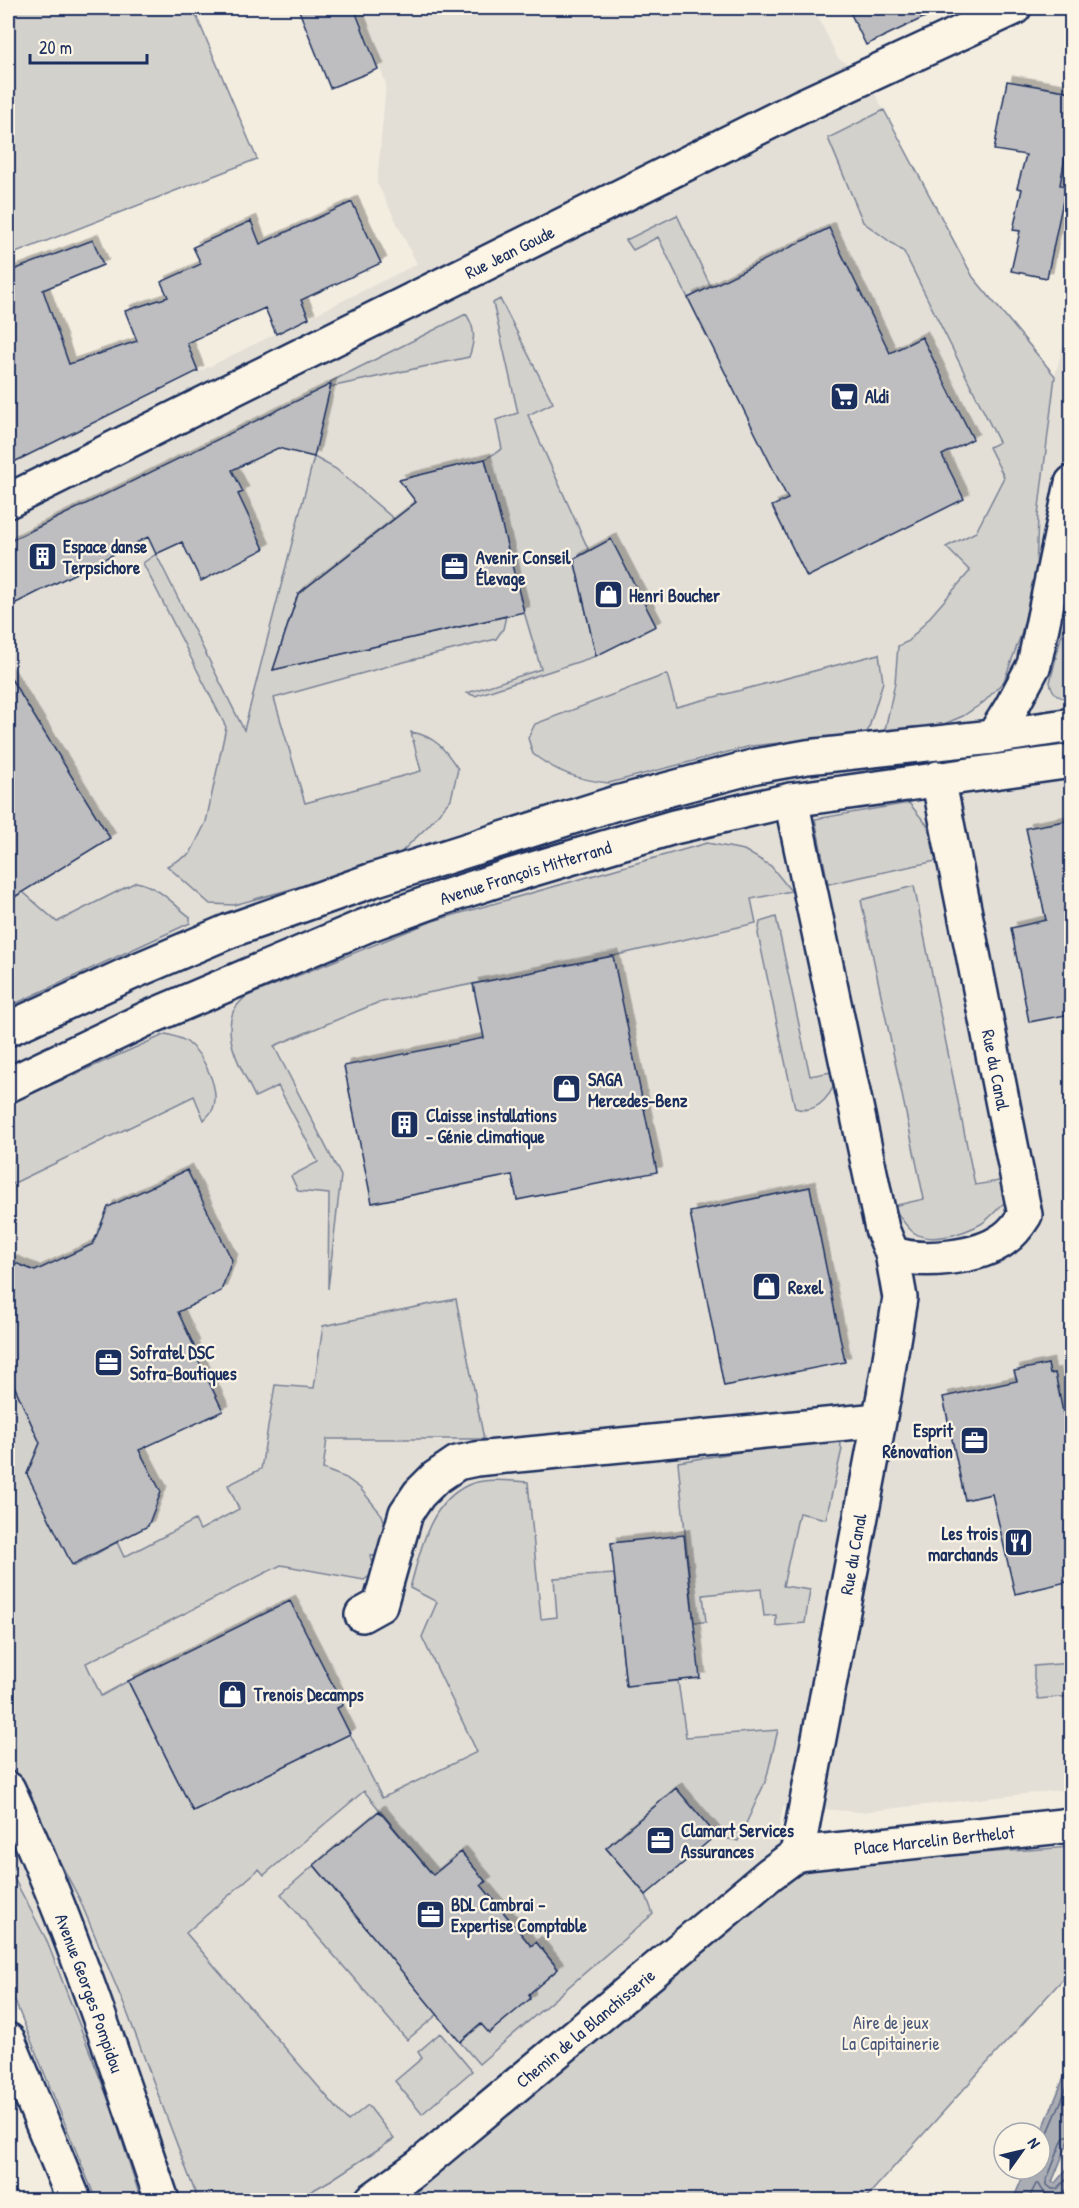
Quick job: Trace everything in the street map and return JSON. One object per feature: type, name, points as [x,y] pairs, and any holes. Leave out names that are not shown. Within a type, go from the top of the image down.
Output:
[{"type":"street","name":"Rue Jean Goude","points":[[8,501],[798,108],[1014,8]]},
{"type":"street","points":[[993,737],[1034,665],[1071,483]]},
{"type":"street","name":"Avenue François Mitterrand","points":[[8,1029],[135,970],[229,931],[360,885],[614,804],[756,766],[807,757],[993,737],[1071,725]]},
{"type":"street","name":"Avenue François Mitterrand","points":[[8,1085],[159,1013],[406,911],[513,875],[663,830],[791,800],[1071,761]]},
{"type":"street","name":"Rue du Canal","points":[[892,1253],[906,1259],[937,1259],[985,1249],[1004,1240],[1025,1215],[938,778]]},
{"type":"street","name":"Rue du Canal","points":[[791,800],[882,1229],[892,1253],[900,1298],[884,1395],[797,1854]]},
{"type":"street","points":[[362,1615],[380,1605],[406,1513],[419,1494],[435,1478],[457,1463],[476,1459],[878,1420]]},
{"type":"street","name":"Avenue Georges Pompidou","points":[[8,1790],[44,1868],[104,2028],[162,2200]]},
{"type":"street","name":"Place Marcelin Berthelot","points":[[797,1854],[1071,1825]]},
{"type":"street","name":"Chemin de la Blanchisserie","points":[[372,2200],[418,2167],[797,1854]]},
{"type":"street","points":[[8,2040],[74,2200]]},
{"type":"shaded area","points":[[357,8],[814,8],[838,58],[865,75],[973,277],[1055,375],[1071,317],[1071,1789],[860,1812],[783,1806],[778,1836],[797,1854],[372,2200],[143,2200],[123,2148],[8,1887],[8,466],[417,264],[377,183],[386,84]]},
{"type":"green space","points":[[8,8],[193,8],[257,159],[8,256]]},
{"type":"green space","points":[[884,110],[973,277],[1055,376],[1038,516],[1036,571],[1021,635],[1004,681],[984,702],[963,716],[937,727],[885,730],[895,683],[898,646],[909,641],[970,571],[946,547],[976,532],[1004,477],[989,447],[999,442],[904,252],[863,222],[828,138]]},
{"type":"green space","points":[[677,215],[711,287],[688,298],[658,237],[633,250],[626,240]]},
{"type":"green space","points":[[500,299],[553,403],[528,415],[589,551],[574,559],[596,656],[475,696],[467,693],[541,669],[511,568],[485,459],[502,449],[496,420],[518,413],[493,303]]},
{"type":"green space","points":[[466,314],[474,335],[469,357],[330,387],[330,382]]},
{"type":"green space","points":[[314,457],[336,469],[394,519],[298,594],[273,670],[506,616],[503,629],[496,639],[274,698],[305,803],[421,771],[411,732],[439,744],[458,769],[451,799],[429,825],[392,861],[234,905],[210,904],[167,866],[190,854],[206,822],[226,727],[143,563],[156,554],[244,730]]},
{"type":"green space","points":[[1071,596],[1072,699],[1057,695],[1052,690],[1050,682]]},
{"type":"green space","points":[[879,654],[883,682],[867,734],[751,746],[609,783],[588,780],[550,766],[533,754],[528,738],[535,724],[667,674],[676,707]]},
{"type":"green space","points":[[909,803],[928,826],[936,861],[828,884],[815,819]]},
{"type":"green space","points":[[707,843],[744,850],[771,866],[791,891],[751,899],[756,923],[613,956],[377,1003],[274,1046],[341,1176],[328,1289],[329,1194],[298,1191],[291,1176],[318,1162],[278,1086],[255,1097],[232,1045],[230,1023],[238,1004],[245,997],[433,921]]},
{"type":"green space","points":[[136,882],[151,887],[164,896],[190,917],[190,923],[8,1007],[8,902],[23,892],[57,922]]},
{"type":"green space","points":[[914,886],[975,1185],[1005,1180],[1009,1198],[981,1224],[966,1231],[938,1238],[928,1238],[913,1232],[893,1206],[924,1199],[861,900]]},
{"type":"green space","points":[[776,917],[810,1076],[837,1071],[833,1086],[824,1100],[818,1105],[803,1110],[795,1108],[758,934],[760,922]]},
{"type":"green space","points":[[166,1034],[187,1042],[199,1055],[209,1072],[213,1082],[215,1101],[212,1110],[204,1120],[194,1096],[8,1186],[8,1104]]},
{"type":"green space","points":[[456,1299],[484,1439],[327,1439],[323,1469],[346,1478],[360,1488],[382,1515],[388,1532],[382,1558],[370,1555],[375,1568],[371,1575],[364,1580],[281,1565],[86,1663],[101,1696],[128,1681],[193,1811],[350,1734],[382,1798],[477,1752],[422,1637],[437,1602],[410,1588],[428,1529],[435,1516],[454,1493],[468,1485],[482,1481],[528,1482],[541,1619],[557,1617],[554,1578],[614,1574],[626,1686],[678,1681],[686,1737],[778,1730],[766,1780],[738,1841],[716,1836],[676,1789],[606,1848],[646,1895],[653,1914],[479,2064],[460,2042],[558,1969],[536,1942],[531,1946],[481,1885],[485,1881],[461,1852],[433,1875],[364,1791],[264,1875],[259,1869],[186,1933],[348,2121],[368,2105],[394,2139],[296,2200],[198,2200],[127,2012],[79,1898],[8,1764],[8,1391],[15,1388],[40,1443],[27,1474],[75,1566],[117,1542],[124,1557],[195,1520],[200,1530],[239,1509],[228,1485],[261,1469],[275,1385],[314,1388],[323,1326]]},
{"type":"green space","points":[[827,1438],[839,1442],[842,1449],[826,1519],[799,1513],[783,1586],[810,1590],[805,1623],[776,1626],[776,1615],[764,1616],[761,1589],[703,1595],[706,1622],[694,1622],[678,1462]]},
{"type":"green space","points":[[1071,1663],[1071,1696],[1038,1699],[1034,1666]]},
{"type":"green space","name":"Aire de jeux La Capitainerie","points":[[1071,1847],[1071,1970],[864,2200],[407,2200],[708,1942],[801,1873],[821,1866],[850,1862]]},
{"type":"green space","points":[[314,1865],[438,2014],[407,2040],[281,1894]]},
{"type":"green space","points":[[8,1867],[46,1939],[112,2109],[141,2200],[96,2200],[8,1984]]},
{"type":"green space","points":[[440,2033],[472,2071],[422,2114],[395,2081],[422,2058],[418,2052]]},
{"type":"water","points":[[1065,2075],[1071,2078],[1071,2135],[1052,2182],[1055,2183],[1071,2164],[1071,2200],[1013,2200],[1021,2181],[1052,2181],[1052,2121],[1046,2121]]},
{"type":"building","points":[[298,8],[354,8],[378,69],[330,88]]},
{"type":"building","points":[[848,8],[944,8],[866,45]]},
{"type":"building","points":[[1007,81],[1071,92],[1071,124],[1060,185],[1066,186],[1047,278],[1011,271],[1020,231],[1013,230],[1022,189],[1017,188],[1026,155],[994,150]]},
{"type":"building","points":[[352,202],[381,263],[301,300],[309,318],[276,334],[265,308],[187,343],[198,371],[8,465],[8,272],[93,240],[103,265],[43,290],[69,364],[137,341],[125,311],[168,297],[161,282],[201,264],[193,247],[251,221],[260,244]]},
{"type":"building","name":"Aldi","points":[[829,228],[890,353],[922,337],[973,439],[942,455],[964,499],[807,577],[772,506],[788,499],[688,298]]},
{"type":"building","points":[[331,384],[314,457],[278,448],[232,470],[243,492],[238,494],[264,549],[201,581],[182,542],[156,554],[148,537],[8,607],[8,542]]},
{"type":"building","points":[[485,459],[524,612],[273,670],[298,594],[416,502],[399,480]]},
{"type":"building","points":[[611,539],[656,626],[596,656],[574,559]]},
{"type":"building","points":[[8,674],[110,838],[8,901]]},
{"type":"building","points":[[1071,820],[1071,1014],[1029,1022],[1011,928],[1046,920],[1026,828]]},
{"type":"building","points":[[613,956],[657,1172],[517,1200],[512,1175],[372,1203],[344,1066],[484,1038],[473,984]]},
{"type":"building","points":[[187,1170],[232,1260],[221,1291],[178,1312],[223,1411],[139,1450],[161,1492],[148,1526],[72,1565],[27,1474],[40,1443],[8,1372],[8,1260],[35,1271],[93,1244],[108,1207]]},
{"type":"building","name":"Rexel","points":[[810,1187],[845,1362],[724,1386],[690,1212]]},
{"type":"building","points":[[1048,1364],[1050,1374],[1055,1373],[1071,1451],[1071,1581],[1015,1594],[992,1494],[965,1500],[943,1397],[1017,1381],[1014,1371]]},
{"type":"building","points":[[684,1535],[700,1678],[626,1686],[611,1543]]},
{"type":"building","name":"Trenois Decamps","points":[[290,1601],[343,1705],[337,1708],[350,1734],[193,1811],[128,1681]]},
{"type":"building","name":"Clamart Services Assurances","points":[[676,1788],[716,1835],[646,1895],[606,1848]]},
{"type":"building","name":"BDL Cambrai - Expertise Comptable","points":[[379,1811],[433,1875],[461,1852],[486,1882],[481,1885],[531,1946],[536,1942],[558,1969],[529,1994],[530,1999],[489,2033],[481,2024],[460,2042],[314,1865]]},
{"type":"place","name":"Aldi","points":[[844,396]]},
{"type":"place","name":"Espace danse Terpsichore","points":[[42,556]]},
{"type":"place","name":"Avenir Conseil Élevage","points":[[455,567]]},
{"type":"place","name":"Henri Boucher","points":[[608,595]]},
{"type":"place","name":"SAGA Mercedes-Benz","points":[[567,1089]]},
{"type":"place","name":"Claisse installations - Génie climatique","points":[[405,1125]]},
{"type":"place","name":"Rexel","points":[[767,1287]]},
{"type":"place","name":"Sofratel DSC Sofra-Boutiques","points":[[109,1362]]},
{"type":"place","name":"Esprit Rénovation","points":[[974,1440]]},
{"type":"place","name":"Les trois marchands","points":[[1019,1543]]},
{"type":"place","name":"Trenois Decamps","points":[[233,1694]]},
{"type":"place","name":"Clamart Services Assurances","points":[[660,1840]]},
{"type":"place","name":"BDL Cambrai - Expertise Comptable","points":[[430,1914]]}]
